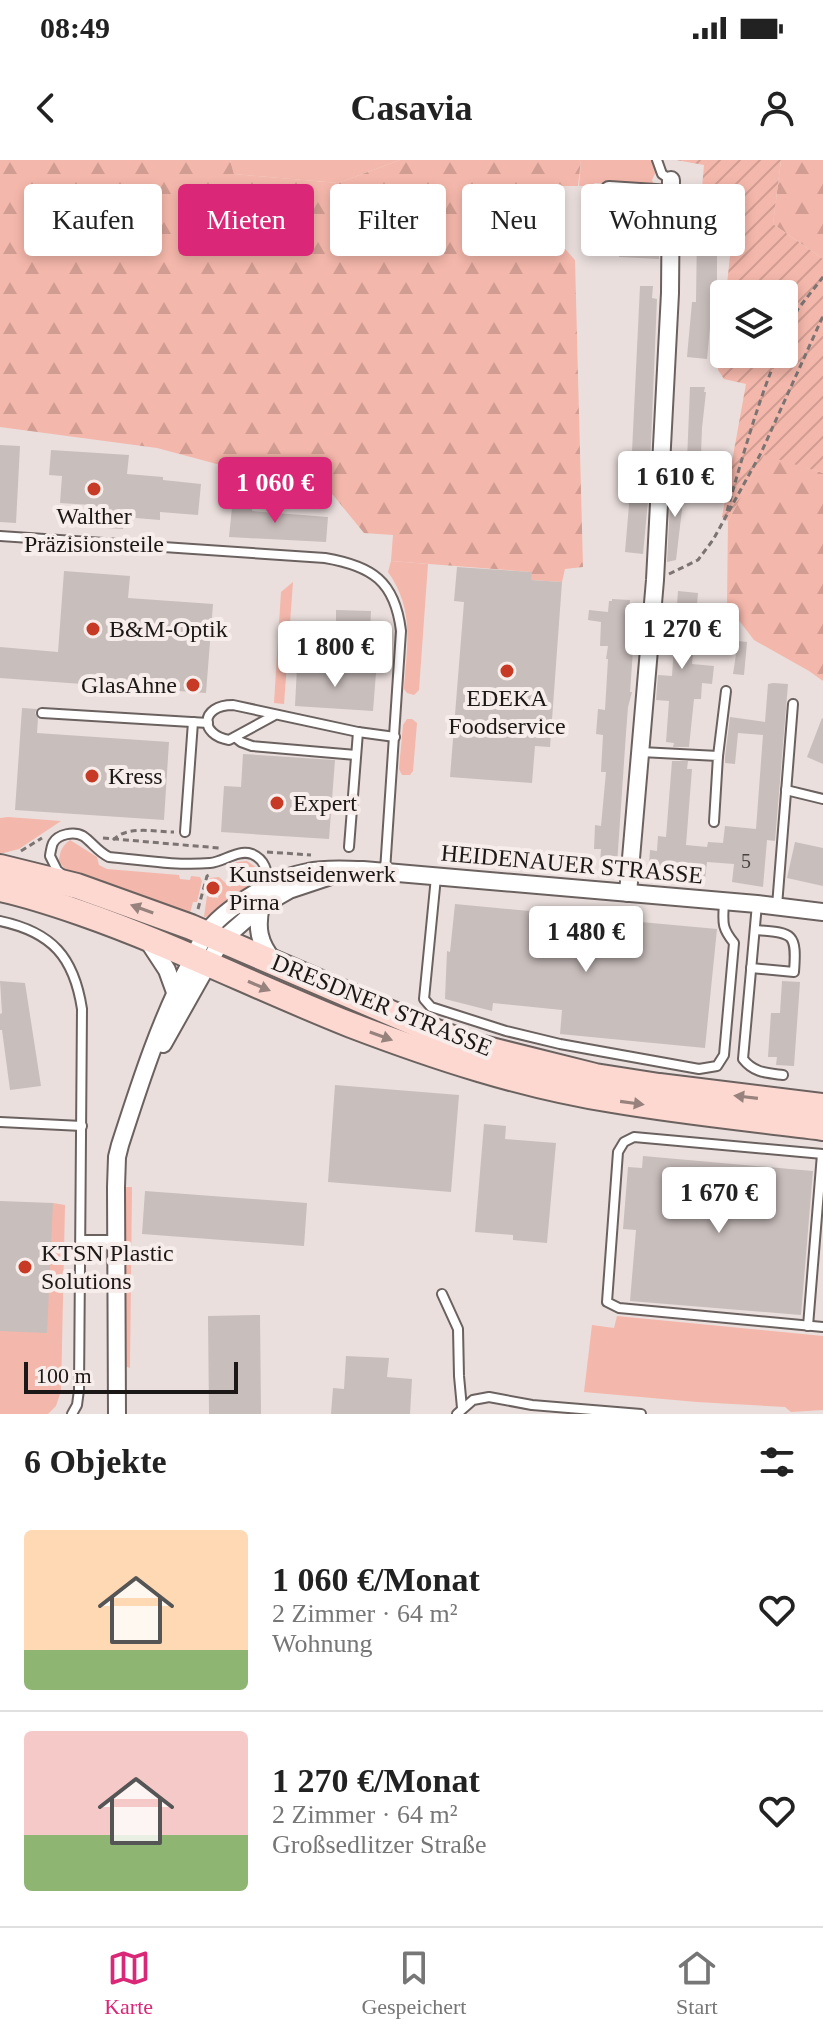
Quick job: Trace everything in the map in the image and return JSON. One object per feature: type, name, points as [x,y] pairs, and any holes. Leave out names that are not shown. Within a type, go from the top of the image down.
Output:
[{"type":"main road","name":"DRESDNER STRASSE","points":[[0,867],[77,886],[214,937],[471,1045],[595,1076],[823,1106]]},
{"type":"main road","name":"DRESDNER STRASSE","points":[[0,889],[61,906],[146,937],[352,1025],[473,1067],[612,1100],[823,1128]]},
{"type":"street","points":[[628,893],[655,580],[670,256]]},
{"type":"street","name":"HEIDENAUER STRASSE","points":[[214,937],[238,925],[261,906],[289,890],[327,877],[363,870]]},
{"type":"street","name":"HEIDENAUER STRASSE","points":[[214,937],[216,923],[242,901],[269,885],[307,872],[385,871],[823,912]]},
{"type":"street","points":[[261,906],[258,921],[260,940],[277,964]]},
{"type":"street","points":[[146,937],[167,970],[175,992]]},
{"type":"street","points":[[143,1081],[214,937]]},
{"type":"street","points":[[117,1414],[117,1157],[175,992],[201,961]]},
{"type":"lane","points":[[657,160],[669,184]]},
{"type":"lane","points":[[0,536],[325,558],[352,563],[369,571],[389,591],[401,631],[385,871]]},
{"type":"lane","points":[[714,822],[726,691]]},
{"type":"lane","points":[[777,906],[793,704]]},
{"type":"lane","points":[[275,715],[229,740],[209,730],[209,716],[214,709],[221,705],[233,705],[395,737]]},
{"type":"lane","points":[[42,713],[208,723]]},
{"type":"lane","points":[[185,832],[193,722]]},
{"type":"lane","points":[[349,847],[358,732]]},
{"type":"lane","points":[[236,738],[252,746],[356,755]]},
{"type":"lane","points":[[640,752],[718,756]]},
{"type":"lane","points":[[786,790],[823,799]]},
{"type":"lane","points":[[77,886],[57,870],[50,856],[52,843],[61,835],[83,836],[100,853],[109,857],[190,864],[219,862],[236,854],[248,853],[264,863],[269,885]]},
{"type":"lane","points":[[436,876],[424,999],[431,1007],[560,1044],[699,1069],[717,1066],[724,1055],[734,943],[723,926],[724,901]]},
{"type":"lane","points":[[757,904],[743,1059],[751,1068],[762,1073],[783,1075]]},
{"type":"lane","points":[[0,921],[38,933],[59,950],[73,972],[82,1009],[79,1390],[72,1414]]},
{"type":"lane","points":[[751,968],[794,972],[796,950],[789,935],[755,930]]},
{"type":"lane","points":[[0,1122],[82,1126]]},
{"type":"lane","points":[[808,1326],[823,1154],[634,1137],[624,1142],[618,1152],[607,1302],[619,1308],[808,1326],[823,1327]]},
{"type":"lane","points":[[81,1240],[117,1240]]},
{"type":"lane","points":[[442,1294],[458,1329],[460,1411]]},
{"type":"lane","points":[[460,1411],[480,1397],[489,1397],[532,1405],[641,1414]]},
{"type":"path","points":[[798,309],[823,277]]},
{"type":"path","points":[[655,580],[698,560],[713,540],[761,453],[823,316]]},
{"type":"path","points":[[725,519],[772,368]]},
{"type":"path","points":[[113,840],[119,834],[133,831],[185,832]]},
{"type":"path","points":[[259,847],[267,852],[313,855]]},
{"type":"path","points":[[214,849],[222,848]]},
{"type":"green space","points":[[0,160],[230,160],[234,174],[338,183],[400,160],[581,160],[578,186],[462,184],[462,256],[565,256],[565,249],[575,260],[583,567],[565,569],[562,582],[531,580],[531,572],[391,561],[393,535],[364,533],[333,495],[157,448],[0,427]]},
{"type":"green space","points":[[230,160],[400,160],[338,183],[234,174]]},
{"type":"green space","points":[[581,160],[652,160],[656,172],[654,184],[595,183],[579,186]]},
{"type":"green space","points":[[676,160],[781,160],[773,224],[823,259],[823,473],[764,455],[728,521],[722,517],[746,384],[724,379],[718,368],[798,368],[798,280],[727,280],[730,256],[745,256],[745,184],[702,184],[704,165]]},
{"type":"green space","points":[[781,160],[823,160],[823,259],[773,224]]},
{"type":"green space","points":[[764,454],[823,473],[823,681],[754,640],[727,605],[728,521]]},
{"type":"green space","points":[[391,561],[428,564],[419,690],[414,695],[404,689],[406,614],[397,586],[388,572]]},
{"type":"green space","points":[[293,582],[284,704],[274,703],[281,592]]},
{"type":"green space","points":[[407,719],[417,723],[413,771],[410,775],[402,775],[399,769],[403,725]]},
{"type":"green space","points":[[0,818],[61,821],[19,849],[0,854]]},
{"type":"green space","points":[[70,840],[97,857],[99,865],[107,869],[179,875],[180,879],[190,880],[191,876],[200,877],[202,881],[197,902],[193,902],[189,917],[65,869],[59,857]]},
{"type":"green space","points":[[247,861],[257,868],[256,879],[211,916],[204,917],[207,896],[218,898],[221,884],[210,882],[210,878],[219,877],[230,887],[238,880],[228,868],[237,862]]},
{"type":"green space","points":[[125,1187],[132,1187],[130,1368],[124,1366]]},
{"type":"green space","points":[[53,1203],[65,1205],[61,1391],[56,1406],[48,1414],[0,1414],[0,1331]]},
{"type":"green space","points":[[617,1316],[823,1336],[823,1410],[791,1412],[785,1407],[584,1392],[592,1325],[614,1328]]},
{"type":"building","points":[[659,256],[659,259],[619,257]]},
{"type":"building","points":[[697,256],[717,256],[717,280],[710,280],[707,359],[687,357],[692,302],[696,302]]},
{"type":"building","points":[[640,286],[653,286],[652,298],[657,299],[649,490],[643,554],[625,552]]},
{"type":"building","points":[[690,387],[705,387],[706,392],[700,482],[680,481],[680,461],[687,461]]},
{"type":"building","points":[[0,445],[20,446],[16,523],[0,522]]},
{"type":"building","name":"Walther Präzisionsteile","points":[[51,450],[129,455],[127,474],[201,484],[198,515],[160,512],[160,520],[124,517],[123,529],[89,527],[91,505],[60,503],[62,476],[49,475]]},
{"type":"building","points":[[671,483],[685,484],[676,560],[667,562]]},
{"type":"building","points":[[233,498],[253,500],[252,511],[328,517],[326,542],[229,537]]},
{"type":"building","name":"EDEKA Foodservice","points":[[457,567],[532,572],[531,580],[562,582],[550,747],[535,746],[532,783],[450,777],[464,602],[454,601]]},
{"type":"building","points":[[64,571],[130,576],[128,598],[213,604],[206,693],[0,678],[0,647],[58,652]]},
{"type":"building","points":[[678,591],[698,593],[692,664],[714,666],[712,684],[702,683],[701,699],[694,699],[689,747],[673,747],[674,743],[666,742],[669,701],[656,700],[658,675],[672,676],[674,645],[660,644],[663,617],[676,618]]},
{"type":"building","points":[[612,599],[630,600],[628,636],[634,637],[617,865],[600,864],[601,849],[594,849],[595,825],[601,826],[606,772],[601,772],[603,735],[596,734],[598,709],[605,710],[608,646],[600,646],[601,622],[588,620],[589,610],[608,612]]},
{"type":"building","points":[[336,610],[371,611],[370,632],[336,631]]},
{"type":"building","points":[[738,641],[747,642],[744,675],[733,674]]},
{"type":"building","points":[[297,667],[376,673],[373,711],[295,706]]},
{"type":"building","points":[[768,684],[788,684],[775,841],[767,840],[763,887],[732,882],[734,864],[707,862],[705,879],[693,877],[694,869],[649,865],[650,850],[657,851],[658,836],[666,837],[672,761],[688,761],[687,769],[692,769],[686,845],[707,847],[708,842],[723,843],[725,826],[756,829],[763,735],[738,733],[735,764],[725,763],[725,757],[730,717],[765,722]]},
{"type":"building","name":"Kress","points":[[22,708],[37,709],[37,733],[169,742],[164,820],[15,810]]},
{"type":"building","points":[[823,719],[823,764],[807,757]]},
{"type":"building","name":"Expert","points":[[243,754],[335,760],[329,839],[221,832],[224,786],[241,787]]},
{"type":"building","points":[[795,842],[823,848],[823,886],[787,878]]},
{"type":"building","points":[[455,904],[573,915],[571,939],[617,943],[619,920],[717,929],[705,1048],[560,1034],[562,1010],[493,1003],[492,1011],[445,999],[447,951],[450,952]]},
{"type":"building","points":[[0,981],[25,983],[41,1086],[10,1090],[0,1030]]},
{"type":"building","points":[[782,981],[800,982],[794,1066],[776,1065],[777,1057],[768,1057],[771,1013],[780,1013]]},
{"type":"building","points":[[335,1085],[459,1095],[451,1192],[328,1182]]},
{"type":"building","points":[[484,1124],[506,1126],[505,1139],[556,1143],[547,1243],[513,1240],[513,1235],[475,1232]]},
{"type":"building","points":[[643,1156],[813,1171],[801,1315],[630,1301],[636,1230],[623,1229],[628,1167],[642,1168]]},
{"type":"building","points":[[145,1191],[307,1203],[304,1246],[142,1234]]},
{"type":"building","name":"KTSN Plastic Solutions","points":[[0,1201],[53,1203],[47,1333],[0,1331]]},
{"type":"building","points":[[260,1315],[261,1414],[209,1414],[208,1316]]},
{"type":"building","points":[[346,1356],[389,1358],[387,1377],[412,1379],[410,1414],[331,1414],[333,1388],[344,1389]]},
{"type":"place","name":"Walther Präzisionsteile","points":[[94,489]]},
{"type":"place","name":"B&M-Optik","points":[[93,629]]},
{"type":"place","name":"EDEKA Foodservice","points":[[507,671]]},
{"type":"place","name":"GlasAhne","points":[[193,685]]},
{"type":"place","name":"Kress","points":[[92,776]]},
{"type":"place","name":"Expert","points":[[277,803]]},
{"type":"place","name":"Kunstseidenwerk Pirna","points":[[213,888]]},
{"type":"place","name":"KTSN Plastic Solutions","points":[[25,1267]]}]
